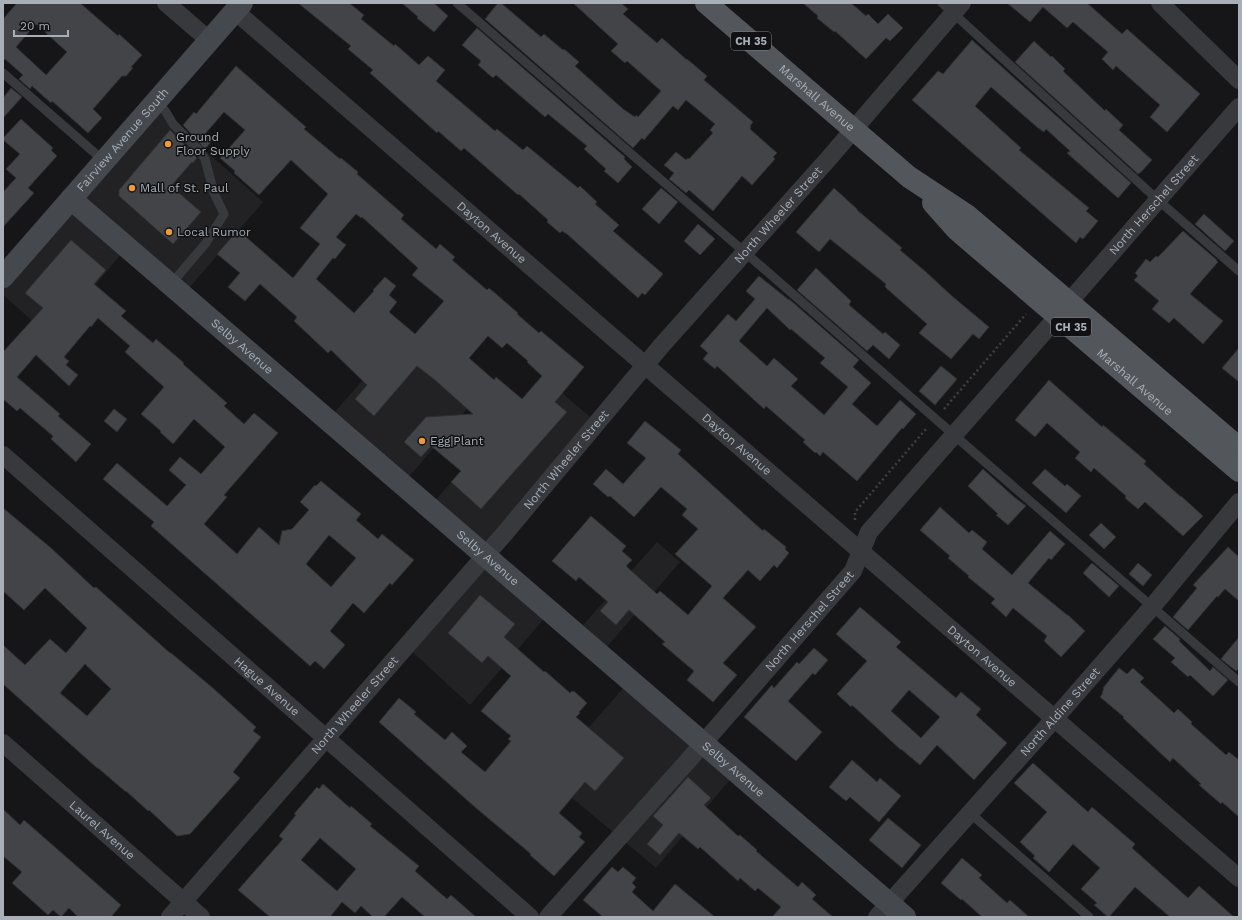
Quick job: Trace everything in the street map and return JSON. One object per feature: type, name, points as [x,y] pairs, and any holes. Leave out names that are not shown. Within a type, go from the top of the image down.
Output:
[{"type":"main road","name":"Marshall Avenue","points":[[706,3],[909,177],[968,216],[1063,309],[1239,471]]},
{"type":"main road","name":"Marshall Avenue","points":[[1063,309],[1239,448]]},
{"type":"street","points":[[166,3],[209,40]]},
{"type":"street","points":[[1160,3],[1239,80]]},
{"type":"street","name":"North Wheeler Street","points":[[170,917],[486,556],[645,365],[830,157],[953,6]]},
{"type":"street","name":"Fairview Avenue South","points":[[3,278],[239,7]]},
{"type":"street","name":"Dayton Avenue","points":[[239,7],[645,365],[1239,878]]},
{"type":"street","name":"North Herschel Street","points":[[548,917],[703,743],[853,571],[869,532],[1239,107]]},
{"type":"street","name":"Selby Avenue","points":[[72,199],[703,743],[890,912]]},
{"type":"street","name":"Hague Avenue","points":[[3,455],[530,917]]},
{"type":"street","name":"North Aldine Street","points":[[890,912],[970,813],[1152,607],[1239,502]]},
{"type":"street","name":"Laurel Avenue","points":[[3,743],[201,917]]},
{"type":"lane","points":[[457,3],[1239,682]]},
{"type":"lane","points":[[953,6],[1158,200],[1239,271]]},
{"type":"lane","points":[[3,73],[104,161]]},
{"type":"lane","points":[[157,101],[173,124],[199,150],[205,159],[214,193],[224,214],[206,243],[171,284]]},
{"type":"lane","points":[[970,813],[1089,917]]},
{"type":"shaded area","points":[[152,103],[263,202],[178,301],[123,252],[51,337],[3,295],[3,276]]},
{"type":"shaded area","points":[[408,328],[482,391],[402,485],[327,421]]},
{"type":"shaded area","points":[[542,376],[596,422],[482,554],[549,613],[470,705],[404,644],[482,555],[429,508]]},
{"type":"shaded area","points":[[657,542],[680,562],[599,656],[575,634]]},
{"type":"shaded area","points":[[633,677],[738,770],[656,868],[546,776]]},
{"type":"building","points":[[17,3],[80,3],[118,36],[119,34],[142,55],[131,67],[133,68],[126,76],[122,76],[93,109],[102,118],[88,133],[52,101],[51,103],[32,86],[30,89],[19,79],[23,75],[5,59],[3,61],[3,19]],"holes":[[[36,24],[67,52],[46,75],[16,47]]]},
{"type":"building","points":[[298,3],[349,3],[364,15],[361,19],[394,46],[395,44],[419,65],[428,56],[445,70],[436,81],[495,131],[497,129],[523,150],[527,146],[578,188],[580,186],[597,202],[595,204],[619,225],[613,231],[663,274],[645,295],[642,293],[638,298],[567,234],[562,231],[560,233],[519,194],[518,195],[464,148],[461,151],[438,131],[437,133],[370,73],[373,70],[348,49],[351,46]]},
{"type":"building","points":[[402,3],[434,3],[448,16],[434,32]]},
{"type":"building","points":[[498,3],[501,3],[541,37],[544,34],[563,50],[564,49],[579,62],[575,66],[623,109],[635,117],[636,115],[638,117],[661,91],[627,61],[625,63],[611,51],[618,44],[573,3],[621,3],[628,9],[623,14],[657,43],[662,38],[707,76],[704,80],[753,122],[750,129],[777,153],[773,157],[775,159],[752,185],[742,176],[713,211],[689,190],[686,193],[669,179],[674,173],[664,165],[676,152],[686,160],[688,158],[689,159],[713,133],[710,130],[715,124],[686,100],[678,110],[673,106],[644,140],[642,138],[633,148],[485,19]]},
{"type":"building","points":[[803,3],[851,3],[866,16],[868,14],[878,24],[888,14],[903,28],[890,41],[886,38],[866,59],[835,31],[834,32],[817,18],[818,16]]},
{"type":"building","points":[[1007,3],[1087,3],[1122,34],[1127,29],[1200,94],[1167,132],[1150,117],[1160,105],[1116,66],[1113,70],[1102,59],[1108,52],[1073,22],[1067,28],[1043,7],[1030,22]]},
{"type":"building","points":[[477,28],[625,157],[624,159],[632,167],[618,183],[604,171],[606,169],[584,149],[587,146],[548,114],[545,117],[496,75],[493,78],[478,65],[481,61],[462,45]]},
{"type":"building","points":[[972,40],[1131,183],[1118,198],[1067,153],[1070,151],[1046,129],[1044,132],[1038,128],[991,87],[975,106],[1021,148],[1019,150],[1089,208],[1086,211],[1098,221],[1083,239],[1080,237],[1076,243],[912,100],[938,71],[943,74]]},
{"type":"building","points":[[1034,41],[1051,57],[1052,56],[1065,69],[1063,71],[1105,111],[1106,109],[1123,125],[1119,130],[1152,160],[1141,172],[1138,174],[1015,62]]},
{"type":"building","points":[[236,66],[306,127],[304,129],[358,172],[357,174],[404,215],[401,219],[436,249],[440,244],[455,257],[452,260],[487,290],[489,288],[539,333],[541,331],[584,367],[555,402],[567,412],[481,509],[451,482],[461,471],[431,446],[421,457],[404,442],[426,417],[473,414],[435,380],[417,366],[374,416],[355,399],[367,385],[331,350],[328,353],[294,321],[297,317],[260,284],[245,301],[228,287],[240,273],[217,254],[238,230],[293,278],[320,244],[300,228],[328,194],[291,160],[259,195],[234,173],[235,171],[220,158],[245,130],[224,112],[205,134],[212,141],[205,149],[183,125],[194,112],[196,114]],"holes":[[[356,214],[361,218],[362,217],[418,268],[412,275],[444,301],[415,334],[389,312],[397,302],[389,295],[396,286],[385,277],[354,313],[316,279],[346,245],[336,237]],[[488,336],[502,348],[507,343],[528,361],[527,362],[542,376],[522,399],[496,377],[494,380],[469,358]]]},
{"type":"building","points":[[11,88],[22,97],[3,118],[3,98]]},
{"type":"building","points":[[21,119],[53,148],[51,150],[57,156],[28,188],[34,193],[3,227],[3,192],[16,178],[6,169],[20,154],[3,140],[3,138]]},
{"type":"building","points":[[170,130],[197,158],[171,186],[201,212],[173,244],[119,196],[119,190]]},
{"type":"building","points":[[661,188],[678,202],[659,224],[642,209]]},
{"type":"building","points":[[834,188],[857,210],[902,248],[900,250],[989,327],[979,339],[973,334],[951,359],[919,333],[927,324],[885,287],[886,284],[830,239],[819,252],[796,232]]},
{"type":"building","points":[[1204,214],[1234,241],[1225,251],[1195,224]]},
{"type":"building","points":[[698,224],[715,239],[700,255],[684,241]]},
{"type":"building","points":[[1183,231],[1218,262],[1190,294],[1223,321],[1203,344],[1174,318],[1169,323],[1152,309],[1159,301],[1134,280],[1138,276],[1135,273],[1146,259],[1150,262],[1156,256],[1158,257]]},
{"type":"building","points":[[71,240],[106,270],[94,284],[126,311],[121,316],[153,343],[156,339],[184,363],[183,364],[227,403],[224,406],[244,424],[254,413],[278,433],[224,495],[227,497],[204,524],[237,554],[259,527],[279,545],[282,531],[292,529],[309,510],[300,502],[315,485],[316,486],[321,481],[361,514],[356,520],[378,539],[382,534],[414,560],[392,585],[390,583],[364,613],[353,603],[330,631],[345,645],[324,669],[315,661],[310,666],[151,526],[154,522],[103,479],[117,463],[167,506],[186,485],[169,470],[180,457],[201,474],[225,447],[194,419],[173,444],[160,432],[161,431],[141,414],[164,387],[125,352],[130,346],[98,318],[64,357],[69,361],[66,365],[78,375],[69,386],[36,355],[17,377],[60,414],[58,416],[91,444],[76,462],[51,439],[53,436],[20,408],[17,411],[3,399],[3,352],[43,308],[25,293]],"holes":[[[329,535],[356,558],[331,587],[306,564]]]},
{"type":"building","points":[[816,268],[851,301],[849,305],[883,334],[885,332],[900,345],[889,359],[873,345],[867,351],[797,290]]},
{"type":"building","points":[[759,276],[789,299],[859,360],[853,367],[871,383],[852,404],[877,426],[900,400],[916,414],[903,429],[902,428],[857,481],[823,452],[820,456],[816,452],[815,453],[803,442],[805,440],[766,406],[764,409],[717,366],[715,369],[703,359],[708,353],[700,346],[728,314],[736,321],[755,299],[746,291]],"holes":[[[767,308],[790,330],[791,329],[825,358],[820,363],[848,387],[824,415],[791,386],[798,379],[774,358],[767,366],[739,341]]]},
{"type":"building","points":[[1239,348],[1239,382],[1222,368]]},
{"type":"building","points":[[941,366],[957,379],[935,405],[919,391]]},
{"type":"building","points":[[1049,380],[1102,427],[1103,425],[1146,461],[1144,464],[1203,516],[1183,536],[1145,502],[1138,509],[1125,498],[1126,496],[1094,468],[1091,472],[1075,458],[1080,452],[1047,423],[1035,437],[1015,420]]},
{"type":"building","points":[[114,409],[127,419],[117,432],[104,421]]},
{"type":"building","points":[[645,421],[681,450],[678,454],[763,531],[764,529],[786,547],[785,549],[789,553],[777,568],[774,565],[760,581],[748,570],[723,598],[756,627],[723,663],[737,675],[713,702],[687,680],[694,671],[662,644],[665,642],[629,610],[616,625],[600,611],[608,602],[579,577],[576,581],[552,561],[591,516],[626,546],[622,551],[632,560],[626,566],[657,594],[660,591],[688,615],[712,586],[675,554],[698,529],[682,515],[687,509],[661,487],[634,517],[610,496],[608,497],[593,484],[606,469],[623,484],[646,458],[627,443]]},
{"type":"building","points":[[983,469],[1026,506],[1008,525],[996,515],[998,514],[968,486]]},
{"type":"building","points":[[1045,469],[1065,486],[1067,484],[1081,496],[1066,513],[1032,483]]},
{"type":"building","points":[[940,507],[969,533],[972,530],[987,542],[982,549],[1012,575],[1050,531],[1065,544],[1051,560],[1049,558],[1028,583],[1068,615],[1085,631],[1061,657],[1044,641],[1047,636],[1013,608],[1006,617],[991,603],[995,599],[968,577],[969,576],[948,558],[950,556],[920,530]]},
{"type":"building","points":[[3,508],[51,548],[94,588],[96,587],[170,653],[214,689],[256,727],[253,731],[261,737],[233,772],[240,778],[190,834],[177,836],[149,810],[148,811],[97,768],[3,684],[3,645],[25,665],[50,639],[66,653],[87,628],[45,588],[24,610],[3,591]],"holes":[[[85,664],[111,689],[87,716],[60,693]]]},
{"type":"building","points":[[1101,523],[1116,537],[1104,549],[1089,535]]},
{"type":"building","points":[[1228,547],[1239,557],[1239,601],[1225,589],[1218,597],[1217,596],[1188,630],[1173,617],[1197,588],[1193,585]]},
{"type":"building","points":[[1092,563],[1119,586],[1109,597],[1083,573]]},
{"type":"building","points":[[1138,563],[1152,575],[1143,586],[1129,574]]},
{"type":"building","points":[[480,595],[515,624],[504,637],[570,693],[572,691],[575,692],[587,703],[576,717],[624,758],[595,791],[585,782],[559,813],[582,833],[579,837],[585,842],[554,876],[530,855],[531,854],[476,808],[379,722],[399,698],[416,712],[414,714],[445,740],[452,732],[467,746],[461,752],[485,772],[511,741],[508,739],[511,736],[481,711],[511,676],[488,656],[482,663],[448,633]]},
{"type":"building","points":[[860,607],[901,642],[896,647],[956,698],[961,692],[981,709],[976,715],[1007,743],[974,780],[937,745],[920,765],[901,750],[852,705],[851,707],[837,694],[867,661],[836,634]],"holes":[[[909,690],[940,717],[921,738],[891,711]]]},
{"type":"building","points":[[1165,626],[1180,639],[1179,641],[1210,671],[1213,667],[1228,680],[1213,696],[1190,675],[1188,677],[1171,662],[1175,658],[1153,639]]},
{"type":"building","points":[[1239,637],[1239,668],[1236,671],[1221,659]]},
{"type":"building","points":[[814,648],[828,660],[815,675],[813,673],[788,701],[822,732],[796,761],[744,717],[772,685],[774,688],[797,662],[799,664]]},
{"type":"building","points":[[1119,668],[1127,674],[1133,668],[1144,678],[1140,682],[1174,713],[1178,709],[1192,722],[1191,724],[1226,755],[1229,752],[1239,760],[1239,817],[1199,785],[1201,784],[1173,758],[1170,762],[1123,718],[1124,717],[1100,697],[1103,693],[1103,688]]},
{"type":"building","points":[[852,760],[877,782],[880,778],[901,796],[879,822],[850,797],[846,801],[829,787]]},
{"type":"building","points":[[1033,763],[1088,812],[1092,807],[1135,844],[1132,848],[1188,898],[1199,886],[1234,917],[1170,917],[1135,887],[1108,917],[1094,905],[1097,903],[1081,889],[1100,868],[1073,844],[1049,872],[1033,858],[1035,856],[1020,842],[1047,812],[1014,783]]},
{"type":"building","points":[[688,777],[711,798],[704,805],[798,887],[802,882],[816,895],[812,899],[833,917],[772,917],[781,907],[758,888],[755,891],[740,878],[738,881],[700,847],[698,849],[679,833],[660,855],[647,844],[663,825],[653,816]]},
{"type":"building","points":[[323,784],[350,808],[351,806],[372,824],[370,826],[419,866],[415,871],[447,899],[451,895],[476,917],[425,917],[402,897],[384,917],[373,917],[361,906],[355,913],[342,902],[330,917],[270,917],[238,890],[283,839],[279,836],[296,815],[294,814],[317,787],[319,789]],"holes":[[[320,838],[356,869],[337,891],[301,860]]]},
{"type":"building","points":[[3,809],[20,825],[24,820],[121,905],[111,917],[78,917],[69,908],[61,917],[53,910],[48,915],[12,883],[22,872],[3,856]]},
{"type":"building","points":[[888,818],[921,845],[902,868],[869,840]]},
{"type":"building","points":[[962,858],[982,875],[979,878],[1007,903],[1010,900],[1029,917],[982,917],[941,883]]},
{"type":"building","points":[[612,867],[618,872],[623,867],[636,878],[632,883],[636,887],[632,892],[653,911],[675,884],[715,917],[603,917],[583,900]]},
{"type":"place","name":"Ground Floor Supply","points":[[168,144]]},
{"type":"place","name":"Mall of St. Paul","points":[[132,188]]},
{"type":"place","name":"Local Rumor","points":[[169,232]]},
{"type":"place","name":"Egg|Plant","points":[[422,441]]}]
